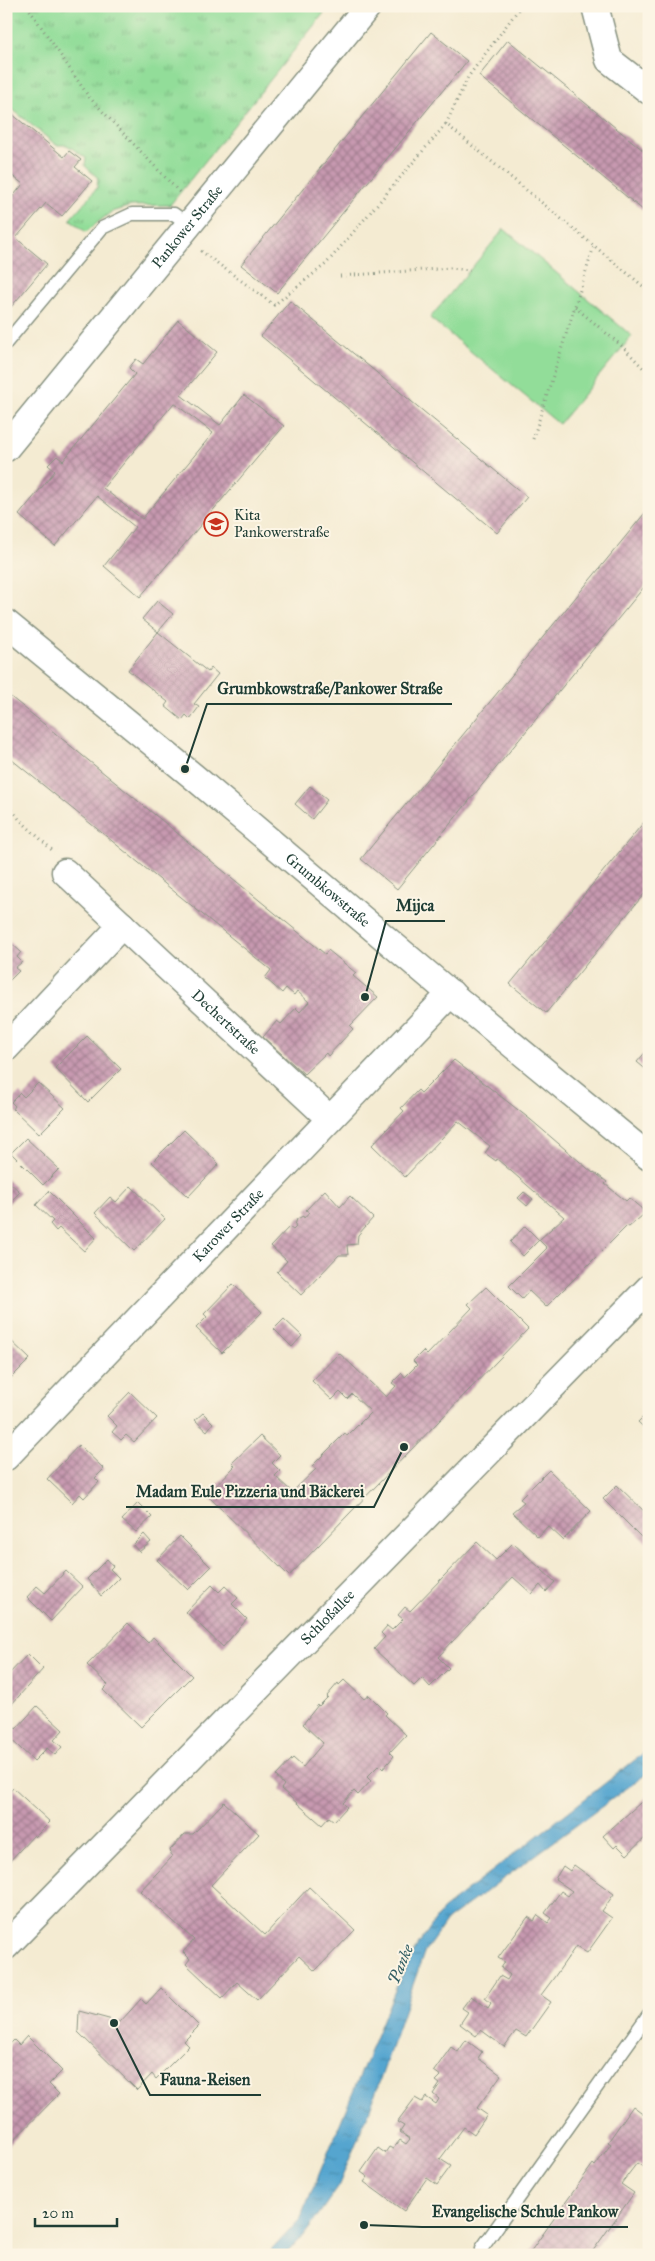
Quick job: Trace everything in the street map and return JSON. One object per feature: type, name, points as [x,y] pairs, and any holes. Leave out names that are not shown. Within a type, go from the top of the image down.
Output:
[{"type":"street","name":"Pankower Straße","points":[[7,445],[368,6]]},
{"type":"street","points":[[595,6],[609,60],[649,91]]},
{"type":"street","name":"Grumbkowstraße","points":[[6,623],[194,777],[649,1157]]},
{"type":"street","name":"Dechertstraße","points":[[65,872],[330,1119]]},
{"type":"street","points":[[6,1048],[122,925]]},
{"type":"street","name":"Karower Straße","points":[[6,1457],[451,993]]},
{"type":"street","name":"Schloßallee","points":[[6,1946],[649,1288]]},
{"type":"lane","points":[[6,343],[102,228],[132,214],[147,213],[174,214],[189,225]]},
{"type":"lane","points":[[482,2255],[482,2248],[649,2014]]},
{"type":"path","points":[[27,6],[89,97],[183,196]]},
{"type":"path","points":[[200,250],[274,304],[326,264],[446,124],[468,77],[521,6]]},
{"type":"path","points":[[446,124],[649,291]]},
{"type":"path","points":[[533,439],[594,246]]},
{"type":"path","points":[[340,276],[450,268],[470,270]]},
{"type":"path","points":[[575,306],[624,347],[649,374]]},
{"type":"path","points":[[6,802],[19,819],[66,864],[65,872]]},
{"type":"green space","points":[[6,6],[316,6],[324,13],[170,205],[131,206],[111,212],[86,232],[70,219],[97,188],[98,178],[85,166],[86,158],[67,145],[56,145],[6,104]]},
{"type":"green space","points":[[504,229],[632,336],[559,424],[430,318]]},
{"type":"water","points":[[649,1749],[649,1772],[447,1920],[424,1953],[370,2109],[338,2187],[308,2230],[285,2255],[267,2255],[301,2218],[398,1983],[415,1950],[442,1910]]},
{"type":"building","points":[[431,32],[467,61],[277,293],[241,265]]},
{"type":"building","points":[[508,40],[649,155],[649,215],[479,76]]},
{"type":"building","points":[[6,109],[64,157],[69,151],[81,160],[75,167],[92,181],[62,216],[46,203],[16,238],[47,264],[6,313],[6,205],[23,184],[6,171]]},
{"type":"building","points":[[290,301],[527,497],[497,533],[261,336]]},
{"type":"building","points":[[178,320],[217,352],[181,395],[220,425],[244,395],[284,426],[140,597],[104,566],[135,527],[97,496],[55,546],[19,515],[55,471],[48,465],[57,456],[63,461],[135,374],[129,368],[136,359],[143,364]],"holes":[[[174,403],[213,433],[142,519],[103,488]]]},
{"type":"building","points":[[649,508],[649,581],[397,889],[361,859]]},
{"type":"building","points":[[157,601],[173,614],[158,632],[142,619]]},
{"type":"building","points":[[158,632],[208,672],[211,668],[218,674],[194,704],[199,707],[190,719],[186,715],[182,720],[165,706],[168,702],[128,670]]},
{"type":"building","points":[[6,693],[325,954],[328,950],[356,973],[353,976],[378,997],[350,1026],[353,1029],[328,1056],[326,1053],[304,1074],[263,1037],[277,1021],[281,1024],[296,1008],[300,1012],[309,1002],[297,991],[294,995],[286,988],[282,993],[265,978],[271,970],[6,755]]},
{"type":"building","points":[[310,786],[327,800],[312,819],[295,804]]},
{"type":"building","points":[[649,816],[649,888],[546,1013],[510,984]]},
{"type":"building","points":[[10,942],[21,952],[17,957],[22,962],[15,968],[19,971],[9,981],[6,978],[6,945]]},
{"type":"building","points":[[87,1036],[121,1069],[88,1102],[55,1068]]},
{"type":"building","points":[[649,1048],[649,1072],[637,1062]]},
{"type":"building","points":[[454,1060],[531,1120],[593,1173],[607,1182],[605,1184],[626,1201],[629,1198],[642,1209],[643,1215],[629,1227],[627,1226],[546,1307],[529,1291],[522,1299],[509,1286],[547,1248],[539,1240],[564,1217],[497,1159],[496,1161],[485,1153],[490,1146],[458,1121],[405,1177],[372,1145],[404,1111],[401,1108],[418,1090],[421,1093]]},
{"type":"building","points":[[38,1083],[65,1108],[39,1134],[13,1109],[15,1106],[11,1102],[20,1093],[24,1097]]},
{"type":"building","points":[[184,1130],[219,1164],[188,1197],[152,1162]]},
{"type":"building","points":[[26,1138],[59,1169],[43,1185],[11,1153]]},
{"type":"building","points":[[6,1179],[20,1192],[6,1206]]},
{"type":"building","points":[[131,1186],[165,1219],[134,1251],[95,1213],[110,1197],[116,1202]]},
{"type":"building","points":[[325,1190],[340,1207],[350,1196],[373,1218],[358,1235],[357,1244],[347,1245],[348,1255],[339,1255],[301,1295],[277,1272],[287,1261],[271,1246],[289,1227],[293,1230],[296,1227],[297,1219],[303,1216],[304,1218],[309,1212],[306,1210]]},
{"type":"building","points":[[49,1191],[96,1238],[84,1251],[59,1228],[56,1231],[50,1224],[53,1221],[36,1205]]},
{"type":"building","points":[[524,1192],[533,1199],[527,1206],[518,1198]]},
{"type":"building","points":[[525,1226],[539,1240],[523,1256],[510,1242]]},
{"type":"building","points":[[233,1284],[262,1312],[222,1353],[196,1328],[207,1317],[204,1314]]},
{"type":"building","points":[[486,1287],[528,1329],[289,1576],[207,1495],[235,1466],[232,1463],[260,1436],[280,1455],[272,1463],[280,1471],[275,1476],[292,1492],[316,1469],[312,1466],[345,1433],[347,1436],[371,1412],[352,1394],[347,1399],[340,1392],[332,1400],[312,1381],[339,1353],[386,1397],[396,1386],[392,1383],[402,1373],[405,1377],[417,1365],[413,1361],[423,1351],[427,1355],[472,1308],[468,1304]]},
{"type":"building","points":[[284,1319],[302,1336],[292,1347],[274,1329]]},
{"type":"building","points":[[6,1336],[30,1359],[6,1383]]},
{"type":"building","points":[[130,1392],[157,1418],[134,1442],[126,1435],[121,1440],[112,1432],[117,1426],[107,1416]]},
{"type":"building","points":[[649,1411],[649,1432],[638,1422]]},
{"type":"building","points":[[203,1413],[213,1423],[207,1431],[195,1420]]},
{"type":"building","points":[[79,1445],[104,1469],[95,1478],[99,1482],[84,1498],[80,1494],[72,1503],[47,1479]]},
{"type":"building","points":[[549,1470],[591,1511],[563,1540],[548,1526],[538,1537],[512,1512],[524,1502],[520,1499]]},
{"type":"building","points":[[617,1485],[649,1516],[649,1538],[646,1542],[603,1499]]},
{"type":"building","points":[[138,1503],[152,1517],[136,1532],[122,1520]]},
{"type":"building","points":[[144,1534],[151,1542],[139,1552],[133,1545]]},
{"type":"building","points":[[180,1536],[211,1567],[188,1590],[157,1560]]},
{"type":"building","points":[[477,1542],[496,1560],[513,1543],[555,1582],[546,1592],[540,1585],[532,1594],[513,1577],[438,1657],[449,1668],[430,1687],[422,1678],[414,1686],[374,1649],[385,1637],[381,1633],[387,1626],[392,1630],[403,1619],[398,1615],[405,1607],[410,1611]]},
{"type":"building","points":[[107,1559],[113,1566],[110,1569],[119,1578],[101,1596],[87,1579]]},
{"type":"building","points":[[66,1571],[83,1587],[51,1621],[27,1597],[37,1586],[45,1593]]},
{"type":"building","points":[[212,1585],[219,1592],[225,1586],[238,1598],[232,1604],[247,1619],[223,1647],[186,1612]]},
{"type":"building","points":[[128,1623],[148,1643],[153,1637],[192,1676],[141,1727],[103,1690],[108,1685],[87,1665]]},
{"type":"building","points":[[28,1654],[43,1669],[11,1705],[6,1706],[6,1677]]},
{"type":"building","points":[[344,1680],[364,1699],[369,1695],[387,1713],[385,1715],[406,1735],[390,1752],[394,1756],[383,1769],[379,1765],[367,1777],[371,1781],[358,1795],[354,1791],[343,1803],[347,1807],[334,1821],[329,1817],[322,1825],[281,1789],[284,1785],[276,1776],[293,1758],[303,1767],[323,1743],[303,1724],[338,1683],[339,1685]]},
{"type":"building","points":[[37,1706],[63,1730],[54,1740],[62,1747],[55,1755],[47,1748],[34,1761],[6,1735],[6,1727],[10,1723],[16,1729]]},
{"type":"building","points":[[13,1788],[50,1822],[35,1837],[34,1835],[6,1865],[6,1796]]},
{"type":"building","points":[[649,1795],[649,1834],[627,1855],[617,1845],[614,1848],[603,1836]]},
{"type":"building","points":[[224,1802],[259,1834],[211,1885],[265,1935],[309,1887],[355,1930],[315,1971],[299,1956],[257,2000],[237,1982],[222,1998],[186,1964],[190,1959],[183,1952],[194,1940],[140,1891],[172,1857],[170,1850],[185,1834],[193,1834]]},
{"type":"building","points":[[574,1865],[614,1894],[602,1911],[612,1918],[587,1953],[576,1946],[541,1995],[551,2002],[526,2037],[516,2031],[504,2047],[481,2030],[476,2036],[460,2024],[468,2012],[462,2008],[471,1996],[488,2008],[491,2003],[485,1998],[500,1976],[507,1980],[510,1975],[501,1968],[505,1962],[498,1958],[528,1917],[534,1921],[538,1915],[548,1923],[552,1918],[545,1913],[561,1891],[568,1896],[572,1891],[555,1879],[563,1866],[570,1871]]},
{"type":"building","points":[[161,1988],[199,2026],[184,2041],[189,2046],[156,2079],[152,2074],[137,2090],[78,2032],[79,2011],[120,2022],[141,1999],[146,2004]]},
{"type":"building","points":[[27,2036],[62,2071],[49,2084],[59,2094],[6,2148],[6,2048],[14,2040],[19,2045]]},
{"type":"building","points":[[466,2040],[482,2052],[478,2058],[501,2075],[477,2108],[487,2115],[474,2134],[464,2127],[440,2159],[451,2166],[437,2185],[427,2178],[404,2211],[364,2182],[368,2177],[361,2172],[378,2148],[385,2153],[389,2147],[393,2149],[400,2140],[406,2144],[410,2139],[400,2132],[404,2126],[397,2122],[415,2098],[422,2102],[426,2097],[436,2104],[439,2099],[433,2094],[440,2084],[436,2081],[441,2076],[434,2071],[451,2047],[458,2052]]},
{"type":"building","points":[[633,2106],[649,2118],[649,2171],[637,2163],[621,2184],[634,2193],[590,2255],[528,2255],[593,2164],[595,2166],[611,2144],[608,2142]]},
{"type":"place","name":"Kita Pankowerstraße","points":[[216,524]]},
{"type":"place","name":"Grumbkowstraße/Pankower Straße","points":[[185,769]]},
{"type":"place","name":"Mijca","points":[[365,997]]},
{"type":"place","name":"Madam Eule Pizzeria und Bäckerei","points":[[404,1447]]},
{"type":"place","name":"Fauna-Reisen","points":[[114,2023]]},
{"type":"place","name":"Evangelische Schule Pankow","points":[[364,2225]]},
{"type":"water label","name":"Panke","points":[[400,1964]]}]
